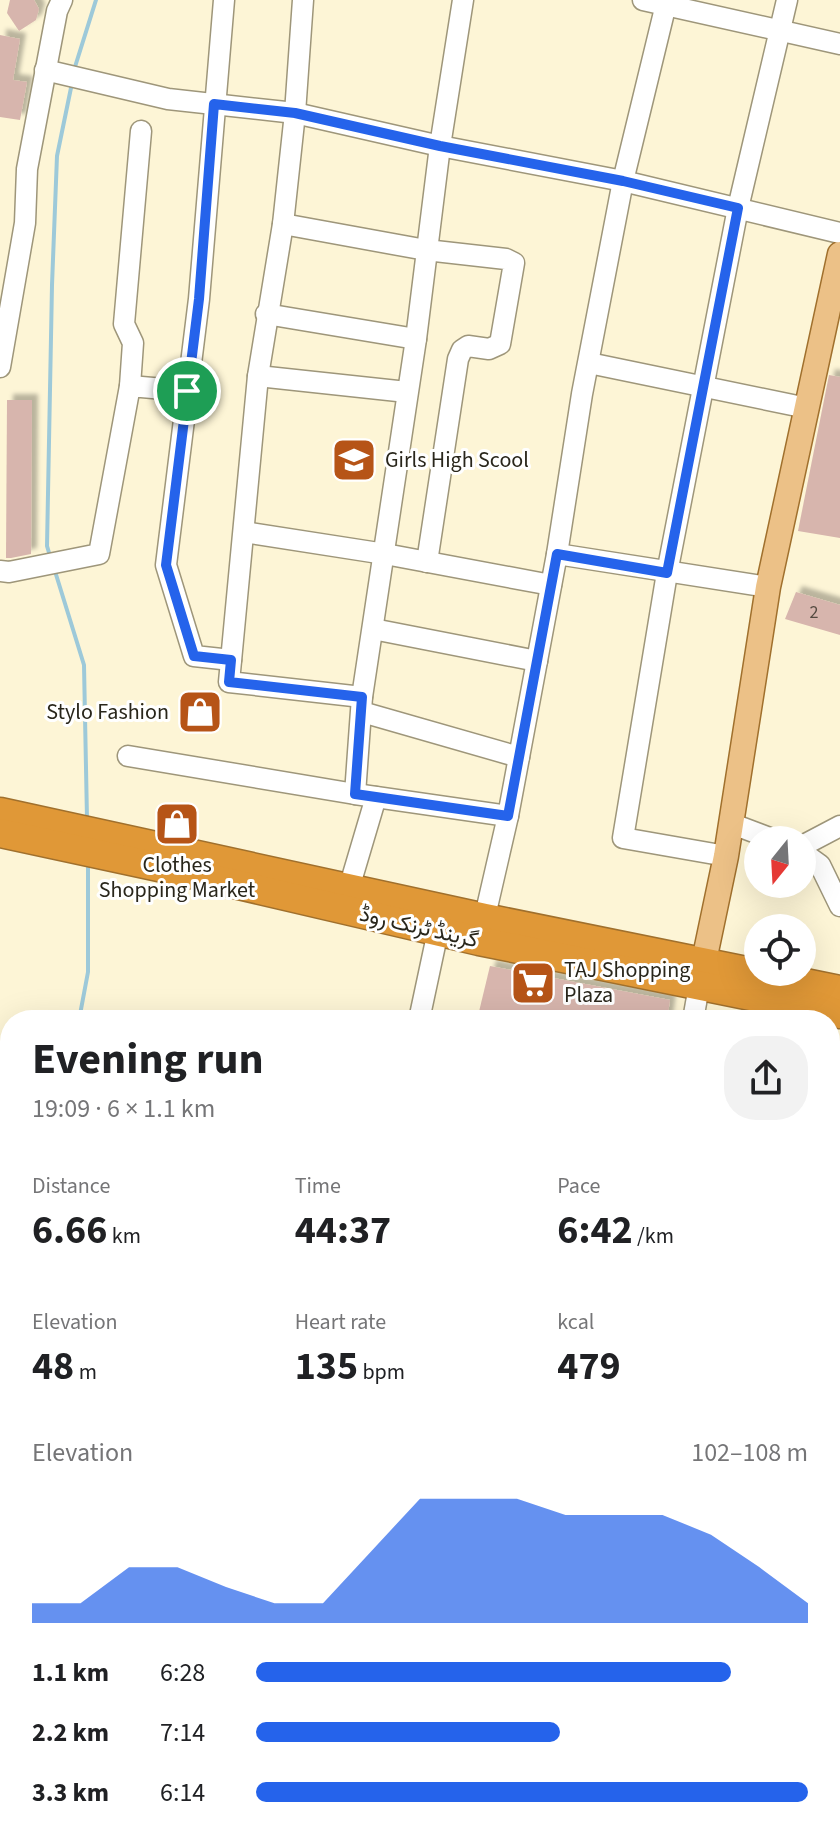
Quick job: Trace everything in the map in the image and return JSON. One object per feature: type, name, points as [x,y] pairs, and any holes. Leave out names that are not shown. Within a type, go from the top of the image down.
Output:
[{"type":"highway","name":"گرینڈ ٹرنک روڈ","points":[[5,823],[200,866],[438,931],[482,929]]},
{"type":"highway","name":"گرینڈ ٹرنک روڈ","points":[[200,866],[349,888],[482,929],[701,973],[840,990]]},
{"type":"highway","name":"گرینڈ ٹرنک روڈ","points":[[701,973],[826,1010]]},
{"type":"main road","points":[[701,973],[726,856],[768,587],[840,254]]},
{"type":"street","points":[[0,367],[25,223],[27,169],[50,72],[57,11],[62,0]]},
{"type":"street","points":[[224,0],[199,299],[166,565],[194,656],[231,660]]},
{"type":"street","points":[[303,0],[283,224],[258,376],[229,682],[362,705],[519,757]]},
{"type":"street","points":[[355,794],[362,705],[463,0]]},
{"type":"street","points":[[643,0],[666,2],[840,44]]},
{"type":"street","points":[[726,856],[623,838],[667,573],[703,386],[738,208],[787,0]]},
{"type":"street","points":[[482,929],[508,816],[623,181],[666,2]]},
{"type":"street","points":[[50,72],[168,99],[295,113],[440,146],[623,181],[840,233]]},
{"type":"street","points":[[0,571],[99,554],[130,386],[133,343],[124,324],[141,131]]},
{"type":"street","points":[[283,224],[426,250],[506,259],[514,263],[500,344],[489,349],[468,346],[458,359],[427,562]]},
{"type":"street","points":[[266,314],[416,339]]},
{"type":"street","points":[[589,363],[807,408]]},
{"type":"street","points":[[258,376],[407,392]]},
{"type":"street","points":[[130,386],[187,391]]},
{"type":"street","points":[[244,532],[551,585]]},
{"type":"street","points":[[557,554],[768,587]]},
{"type":"street","points":[[373,629],[537,661]]},
{"type":"street","points":[[128,756],[508,816]]},
{"type":"street","points":[[349,888],[376,797]]},
{"type":"street","points":[[730,823],[744,828]]},
{"type":"street","points":[[816,839],[840,826]]},
{"type":"street","points":[[816,862],[840,906]]},
{"type":"street","points":[[421,1010],[438,931]]},
{"type":"street","points":[[695,1010],[701,973]]},
{"type":"building","points":[[10,0],[34,0],[39,9],[36,20],[19,31],[7,13]]},
{"type":"building","points":[[0,35],[20,39],[13,80],[27,82],[20,120],[0,117]]},
{"type":"building","points":[[829,375],[840,377],[840,538],[798,531]]},
{"type":"building","points":[[7,400],[32,400],[31,554],[11,558],[6,558]]},
{"type":"building","points":[[796,592],[840,605],[840,635],[785,619]]},
{"type":"building","name":"TAJ Shopping Plaza","points":[[490,966],[670,1000],[668,1010],[479,1010]]},
{"type":"waterway","points":[[74,70],[96,0]]},
{"type":"waterway","points":[[50,556],[47,546],[57,156],[72,83]]},
{"type":"waterway","points":[[54,568],[84,665],[87,819]]},
{"type":"waterway","points":[[81,1010],[88,972],[88,863]]},
{"type":"place","name":"Girls High Scool","points":[[354,460]]},
{"type":"place","name":"Stylo Fashion","points":[[200,712]]},
{"type":"place","name":"Clothes Shopping Market","points":[[177,824]]},
{"type":"place","name":"TAJ Shopping Plaza","points":[[533,983]]},
{"type":"route","points":[[214,104],[295,113],[738,208],[667,573],[557,554],[508,816],[355,794],[362,697],[229,682],[231,660],[194,656],[166,565],[187,391],[199,299],[214,104]]}]
